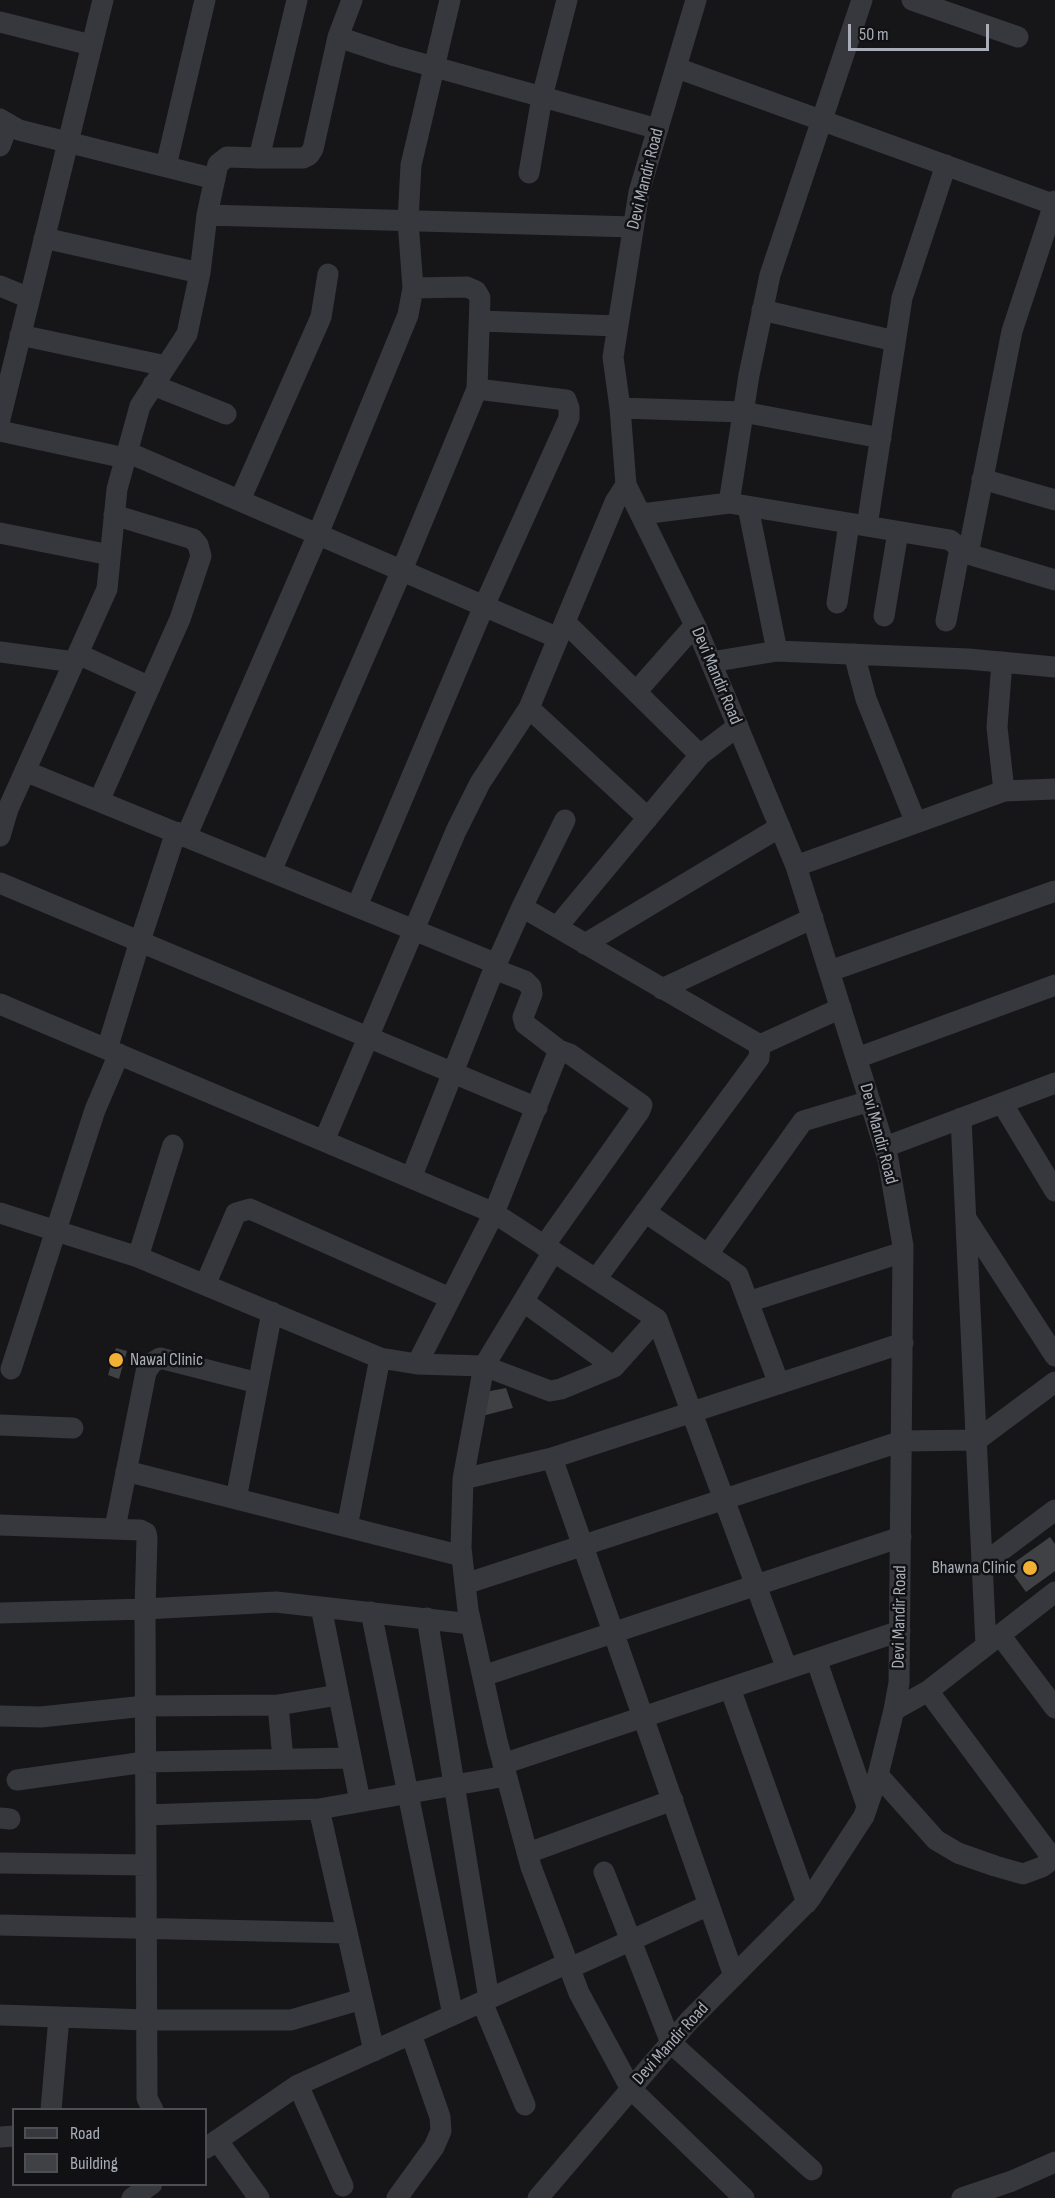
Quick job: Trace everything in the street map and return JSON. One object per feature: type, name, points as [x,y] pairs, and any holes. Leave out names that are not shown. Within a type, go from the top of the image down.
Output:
[{"type":"street","points":[[0,419],[103,0]]},
{"type":"street","points":[[166,166],[205,0]]},
{"type":"street","points":[[259,158],[297,0]]},
{"type":"street","points":[[0,836],[8,809],[106,589],[117,489],[140,406],[187,334],[200,273],[207,215],[218,164],[221,159],[227,157],[303,158],[309,155],[313,149],[338,37],[352,0]]},
{"type":"street","points":[[11,1369],[113,1052],[140,941],[181,835],[318,534],[408,315],[413,288],[408,221],[411,165],[450,0]]},
{"type":"street","points":[[529,173],[542,97],[567,0]]},
{"type":"street","name":"Devi Mandir Road","points":[[538,2198],[689,2021],[807,1903],[864,1816],[878,1775],[899,1683],[903,1252],[885,1147],[796,866],[695,625],[626,485],[620,408],[613,357],[639,192],[696,0]]},
{"type":"street","points":[[777,651],[739,505],[743,412],[748,375],[770,275],[862,0]]},
{"type":"street","points":[[912,0],[1018,37]]},
{"type":"street","points":[[0,22],[91,45]]},
{"type":"street","points":[[338,37],[434,67],[658,129]]},
{"type":"street","points":[[677,68],[1055,203],[1012,331],[982,479],[946,621]]},
{"type":"street","points":[[0,146],[4,122],[19,130],[215,179]]},
{"type":"street","points":[[837,603],[881,438],[902,297],[946,165]]},
{"type":"street","points":[[207,215],[633,227]]},
{"type":"street","points":[[44,238],[200,273]]},
{"type":"street","points":[[240,500],[321,317],[328,274]]},
{"type":"street","points":[[0,286],[29,298]]},
{"type":"street","points":[[271,871],[402,570],[477,389],[480,298],[476,291],[467,286],[413,288]]},
{"type":"street","points":[[762,310],[896,341]]},
{"type":"street","points":[[480,321],[618,326]]},
{"type":"street","points":[[20,335],[166,366]]},
{"type":"street","points":[[153,385],[226,414]]},
{"type":"street","points":[[357,906],[484,606],[569,418],[566,400],[477,389]]},
{"type":"street","points":[[620,408],[743,412],[881,438]]},
{"type":"street","points":[[0,431],[126,455],[240,500],[484,606],[561,630],[636,692],[700,755]]},
{"type":"street","points":[[982,479],[1055,500]]},
{"type":"street","points":[[324,1141],[456,831],[480,783],[529,708],[615,502],[626,485]]},
{"type":"street","points":[[642,514],[739,505],[950,540],[964,551],[1055,580]]},
{"type":"street","points":[[99,801],[180,619],[201,556],[194,540],[114,515]]},
{"type":"street","points":[[884,616],[898,532]]},
{"type":"street","points":[[0,533],[110,555]]},
{"type":"street","points":[[636,692],[695,625]]},
{"type":"street","points":[[711,662],[777,651],[968,659],[1055,667]]},
{"type":"street","points":[[0,652],[76,658],[150,687]]},
{"type":"street","points":[[854,654],[866,699],[916,823]]},
{"type":"street","points":[[1002,662],[997,727],[1004,791]]},
{"type":"street","points":[[529,708],[648,818]]},
{"type":"street","points":[[557,927],[700,755],[738,726]]},
{"type":"street","points":[[25,771],[357,906],[496,966],[525,981],[531,987],[532,994],[523,1017],[525,1024],[559,1050],[570,1054],[642,1105],[548,1249],[524,1302],[484,1366],[463,1479],[462,1556],[471,1624],[505,1770],[528,1853],[579,1993],[631,2089],[744,2198]]},
{"type":"street","points":[[796,866],[1004,791],[1055,789]]},
{"type":"street","points":[[411,1178],[496,966],[565,820]]},
{"type":"street","points":[[585,944],[780,827]]},
{"type":"street","points":[[0,883],[537,1108]]},
{"type":"street","points":[[830,972],[1055,891]]},
{"type":"street","points":[[522,907],[760,1045]]},
{"type":"street","points":[[662,989],[813,918]]},
{"type":"street","points":[[857,1058],[1055,985]]},
{"type":"street","points":[[0,1004],[494,1213],[657,1319],[787,1669]]},
{"type":"street","points":[[760,1045],[841,1008]]},
{"type":"street","points":[[596,1279],[759,1058],[760,1045]]},
{"type":"street","points":[[417,1364],[494,1213],[559,1050]]},
{"type":"street","points":[[885,1147],[1055,1083]]},
{"type":"street","points":[[708,1254],[803,1121],[870,1101]]},
{"type":"street","points":[[1002,1103],[1055,1191]]},
{"type":"street","points":[[961,1118],[983,1564],[993,1641],[1055,1708]]},
{"type":"street","points":[[138,1257],[173,1145]]},
{"type":"street","points":[[205,1285],[236,1213],[250,1209],[450,1298]]},
{"type":"street","points":[[645,1212],[738,1275],[779,1384]]},
{"type":"street","points":[[0,1213],[138,1257],[380,1358],[417,1364],[484,1366],[550,1391],[561,1389],[614,1366],[657,1319]]},
{"type":"street","points":[[966,1219],[1055,1356]]},
{"type":"street","points":[[748,1302],[903,1252]]},
{"type":"street","points":[[524,1302],[614,1366]]},
{"type":"street","points":[[236,1499],[272,1312]]},
{"type":"street","points":[[463,1479],[552,1458],[903,1343]]},
{"type":"street","points":[[114,1528],[146,1372],[152,1363],[160,1358],[258,1383]]},
{"type":"street","points":[[347,1527],[380,1358]]},
{"type":"street","points":[[465,1584],[902,1441],[977,1440],[1055,1382]]},
{"type":"street","points":[[0,1425],[73,1428]]},
{"type":"street","points":[[552,1458],[734,1976]]},
{"type":"street","points":[[126,1471],[462,1556]]},
{"type":"street","points":[[983,1564],[1055,1510]]},
{"type":"street","points":[[0,1525],[114,1528],[140,1530],[146,1533],[147,2098],[152,2108]]},
{"type":"street","points":[[483,1676],[901,1538]]},
{"type":"street","points":[[894,1710],[928,1691],[1055,1592]]},
{"type":"street","points":[[0,1613],[145,1610],[276,1602],[471,1624]]},
{"type":"street","points":[[321,1607],[360,1801]]},
{"type":"street","points":[[371,1612],[453,2015]]},
{"type":"street","points":[[427,1618],[486,2000],[525,2105]]},
{"type":"street","points":[[146,1815],[319,1809],[454,1785],[505,1770],[644,1717],[900,1631]]},
{"type":"street","points":[[816,1659],[867,1806]]},
{"type":"street","points":[[730,1688],[807,1903]]},
{"type":"street","points":[[878,1775],[936,1840],[958,1853],[1023,1874],[1042,1867],[1054,1858],[928,1691]]},
{"type":"street","points":[[0,1716],[41,1717],[145,1706],[278,1705],[338,1695]]},
{"type":"street","points":[[278,1705],[283,1759]]},
{"type":"street","points":[[17,1780],[146,1762],[351,1758]]},
{"type":"street","points":[[528,1853],[673,1800]]},
{"type":"street","points":[[319,1809],[374,2051]]},
{"type":"street","points":[[0,1863],[146,1865]]},
{"type":"street","points":[[604,1872],[671,2043],[812,2170]]},
{"type":"street","points":[[259,2198],[211,2144],[298,2085],[486,2000],[709,1905]]},
{"type":"street","points":[[0,1925],[347,1933]]},
{"type":"street","points":[[0,2015],[147,2020],[291,2020],[362,1999]]},
{"type":"street","points":[[51,2108],[59,2017]]},
{"type":"street","points":[[397,2198],[434,2147],[441,2131],[440,2117],[411,2034]]},
{"type":"street","points":[[298,2085],[343,2186]]},
{"type":"street","points":[[962,2198],[1012,2181],[1055,2162]]},
{"type":"street","points":[[132,2198],[149,2186]]},
{"type":"building","points":[[116,1348],[127,1351],[119,1379],[108,1375]]},
{"type":"building","points":[[506,1388],[513,1408],[482,1416],[485,1392]]},
{"type":"building","points":[[1050,1537],[1055,1544],[1055,1571],[1026,1592],[1008,1567]]},
{"type":"place","name":"Nawal Clinic","points":[[116,1360]]},
{"type":"place","name":"Bhawna Clinic","points":[[1030,1568]]}]
